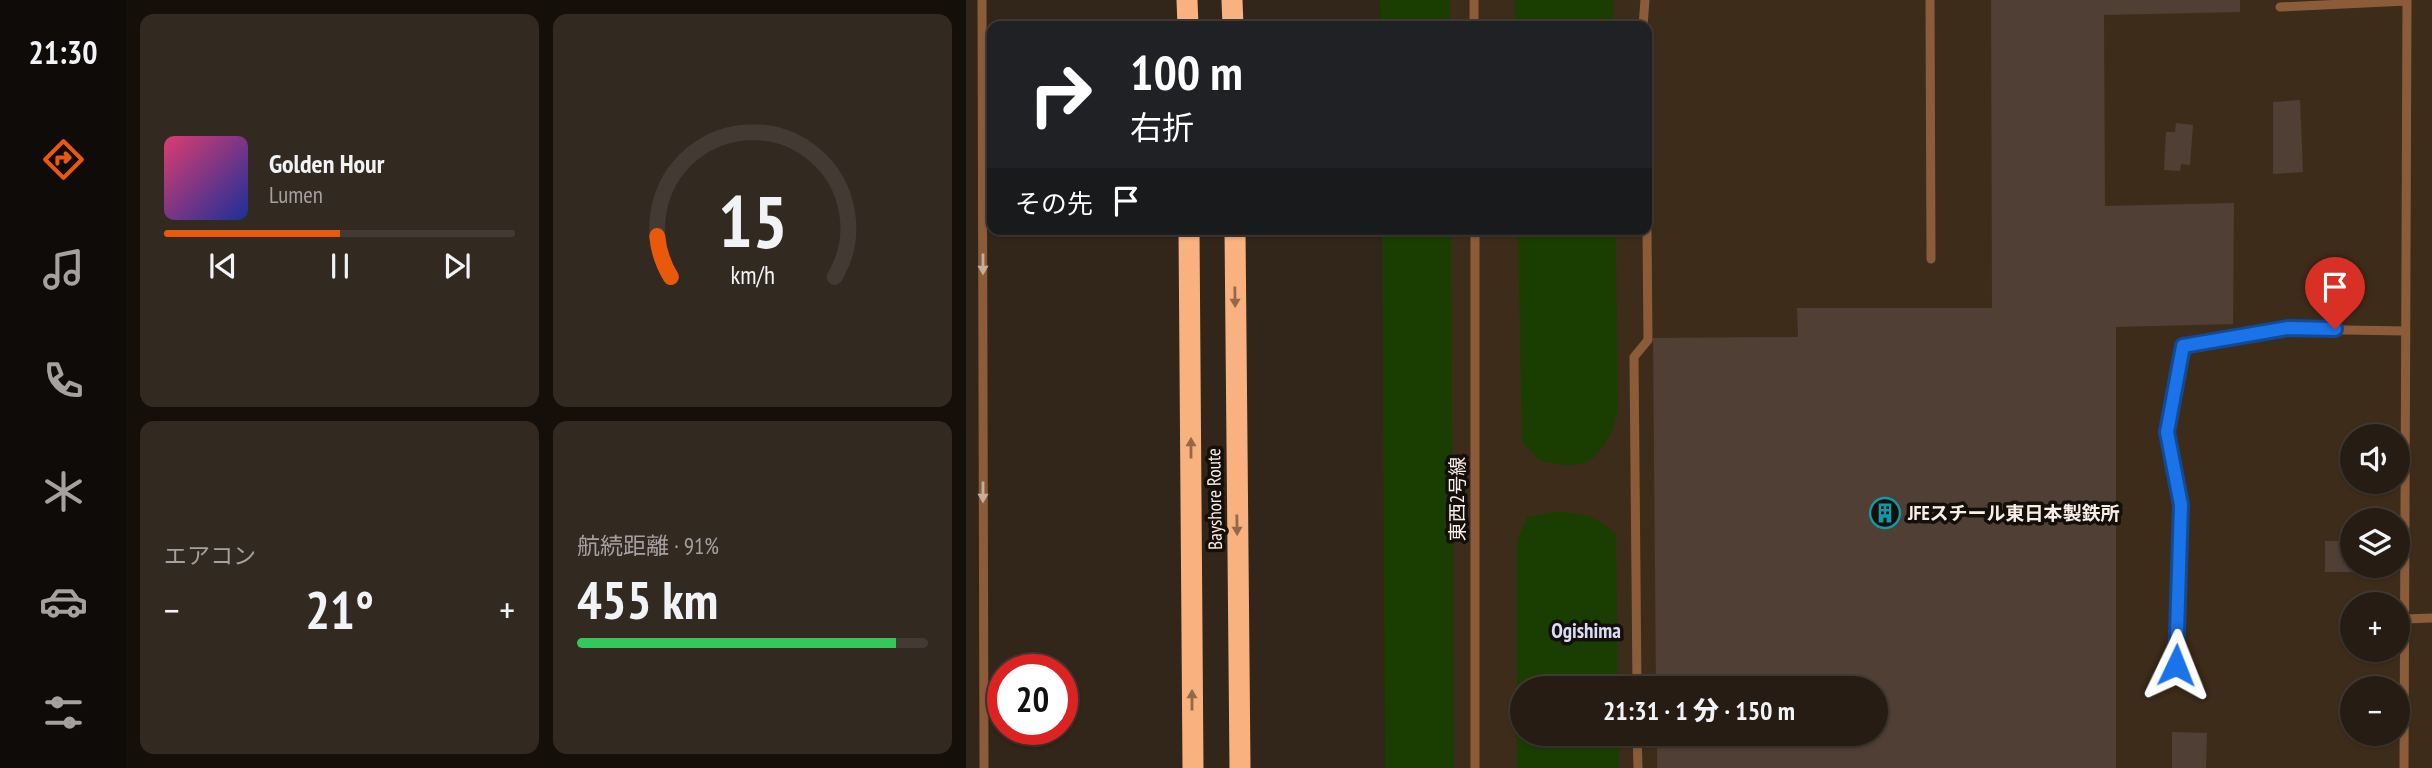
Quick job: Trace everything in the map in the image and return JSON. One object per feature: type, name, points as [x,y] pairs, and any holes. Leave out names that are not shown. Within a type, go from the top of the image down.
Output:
[{"type":"highway","points":[[1187,0],[1188,21]]},
{"type":"highway","points":[[1232,0],[1233,21]]},
{"type":"highway","name":"Bayshore Route","points":[[1189,235],[1193,768]]},
{"type":"highway","name":"Bayshore Route","points":[[1234,235],[1240,768]]},
{"type":"lane","points":[[982,0],[984,768]]},
{"type":"lane","points":[[1475,0],[1475,21]]},
{"type":"lane","points":[[1643,21],[1645,0]]},
{"type":"lane","points":[[1930,0],[1931,259]]},
{"type":"lane","points":[[2280,7],[2407,0],[2405,592]]},
{"type":"lane","name":"東西2号線","points":[[1475,235],[1475,768]]},
{"type":"lane","points":[[1637,676],[1634,357],[1648,340],[1647,235]]},
{"type":"lane","points":[[2176,665],[2181,505],[2167,432],[2183,346],[2288,328],[2405,331]]},
{"type":"lane","points":[[2410,619],[2432,618]]},
{"type":"lane","points":[[2404,768],[2405,662]]},
{"type":"lane","points":[[1637,746],[1638,768]]},
{"type":"shaded area","points":[[1393,0],[2432,0],[2432,768],[1396,768],[1394,235],[1652,235],[1652,21],[1393,21]]},
{"type":"green space","points":[[1380,0],[1450,0],[1450,21],[1381,21]]},
{"type":"green space","points":[[1515,0],[1613,0],[1613,21],[1515,21]]},
{"type":"green space","points":[[1382,235],[1451,235],[1454,768],[1385,768]]},
{"type":"green space","points":[[1518,235],[1616,235],[1618,411],[1612,429],[1598,453],[1583,463],[1574,465],[1540,461],[1522,442]]},
{"type":"green space","points":[[1555,512],[1588,516],[1616,535],[1618,676],[1517,676],[1517,541],[1527,517]]},
{"type":"green space","points":[[1517,746],[1619,746],[1619,768],[1517,768]]},
{"type":"building","name":"JFEスチール東日本製鉄所","points":[[1991,0],[2240,0],[2240,12],[2104,15],[2105,206],[2234,203],[2233,324],[2116,327],[2116,768],[1657,768],[1657,746],[1888,746],[1888,676],[1656,676],[1653,338],[1798,337],[1797,308],[1992,308]]},
{"type":"building","points":[[2300,100],[2303,172],[2273,174],[2273,102]]},
{"type":"building","points":[[2176,123],[2193,125],[2190,165],[2181,164],[2180,171],[2164,170],[2166,132],[2175,132]]},
{"type":"building","points":[[2323,262],[2348,262],[2347,302],[2332,302],[2332,292],[2322,292]]},
{"type":"building","points":[[2325,541],[2340,541],[2340,572],[2325,572]]},
{"type":"building","points":[[2172,732],[2207,733],[2206,768],[2172,768]]},
{"type":"place","name":"JFEスチール東日本製鉄所","points":[[1885,513]]},
{"type":"district","name":"Ogishima","points":[[1586,631]]},
{"type":"route","points":[[2176,665],[2181,505],[2167,432],[2183,346],[2288,328],[2335,329]]}]
